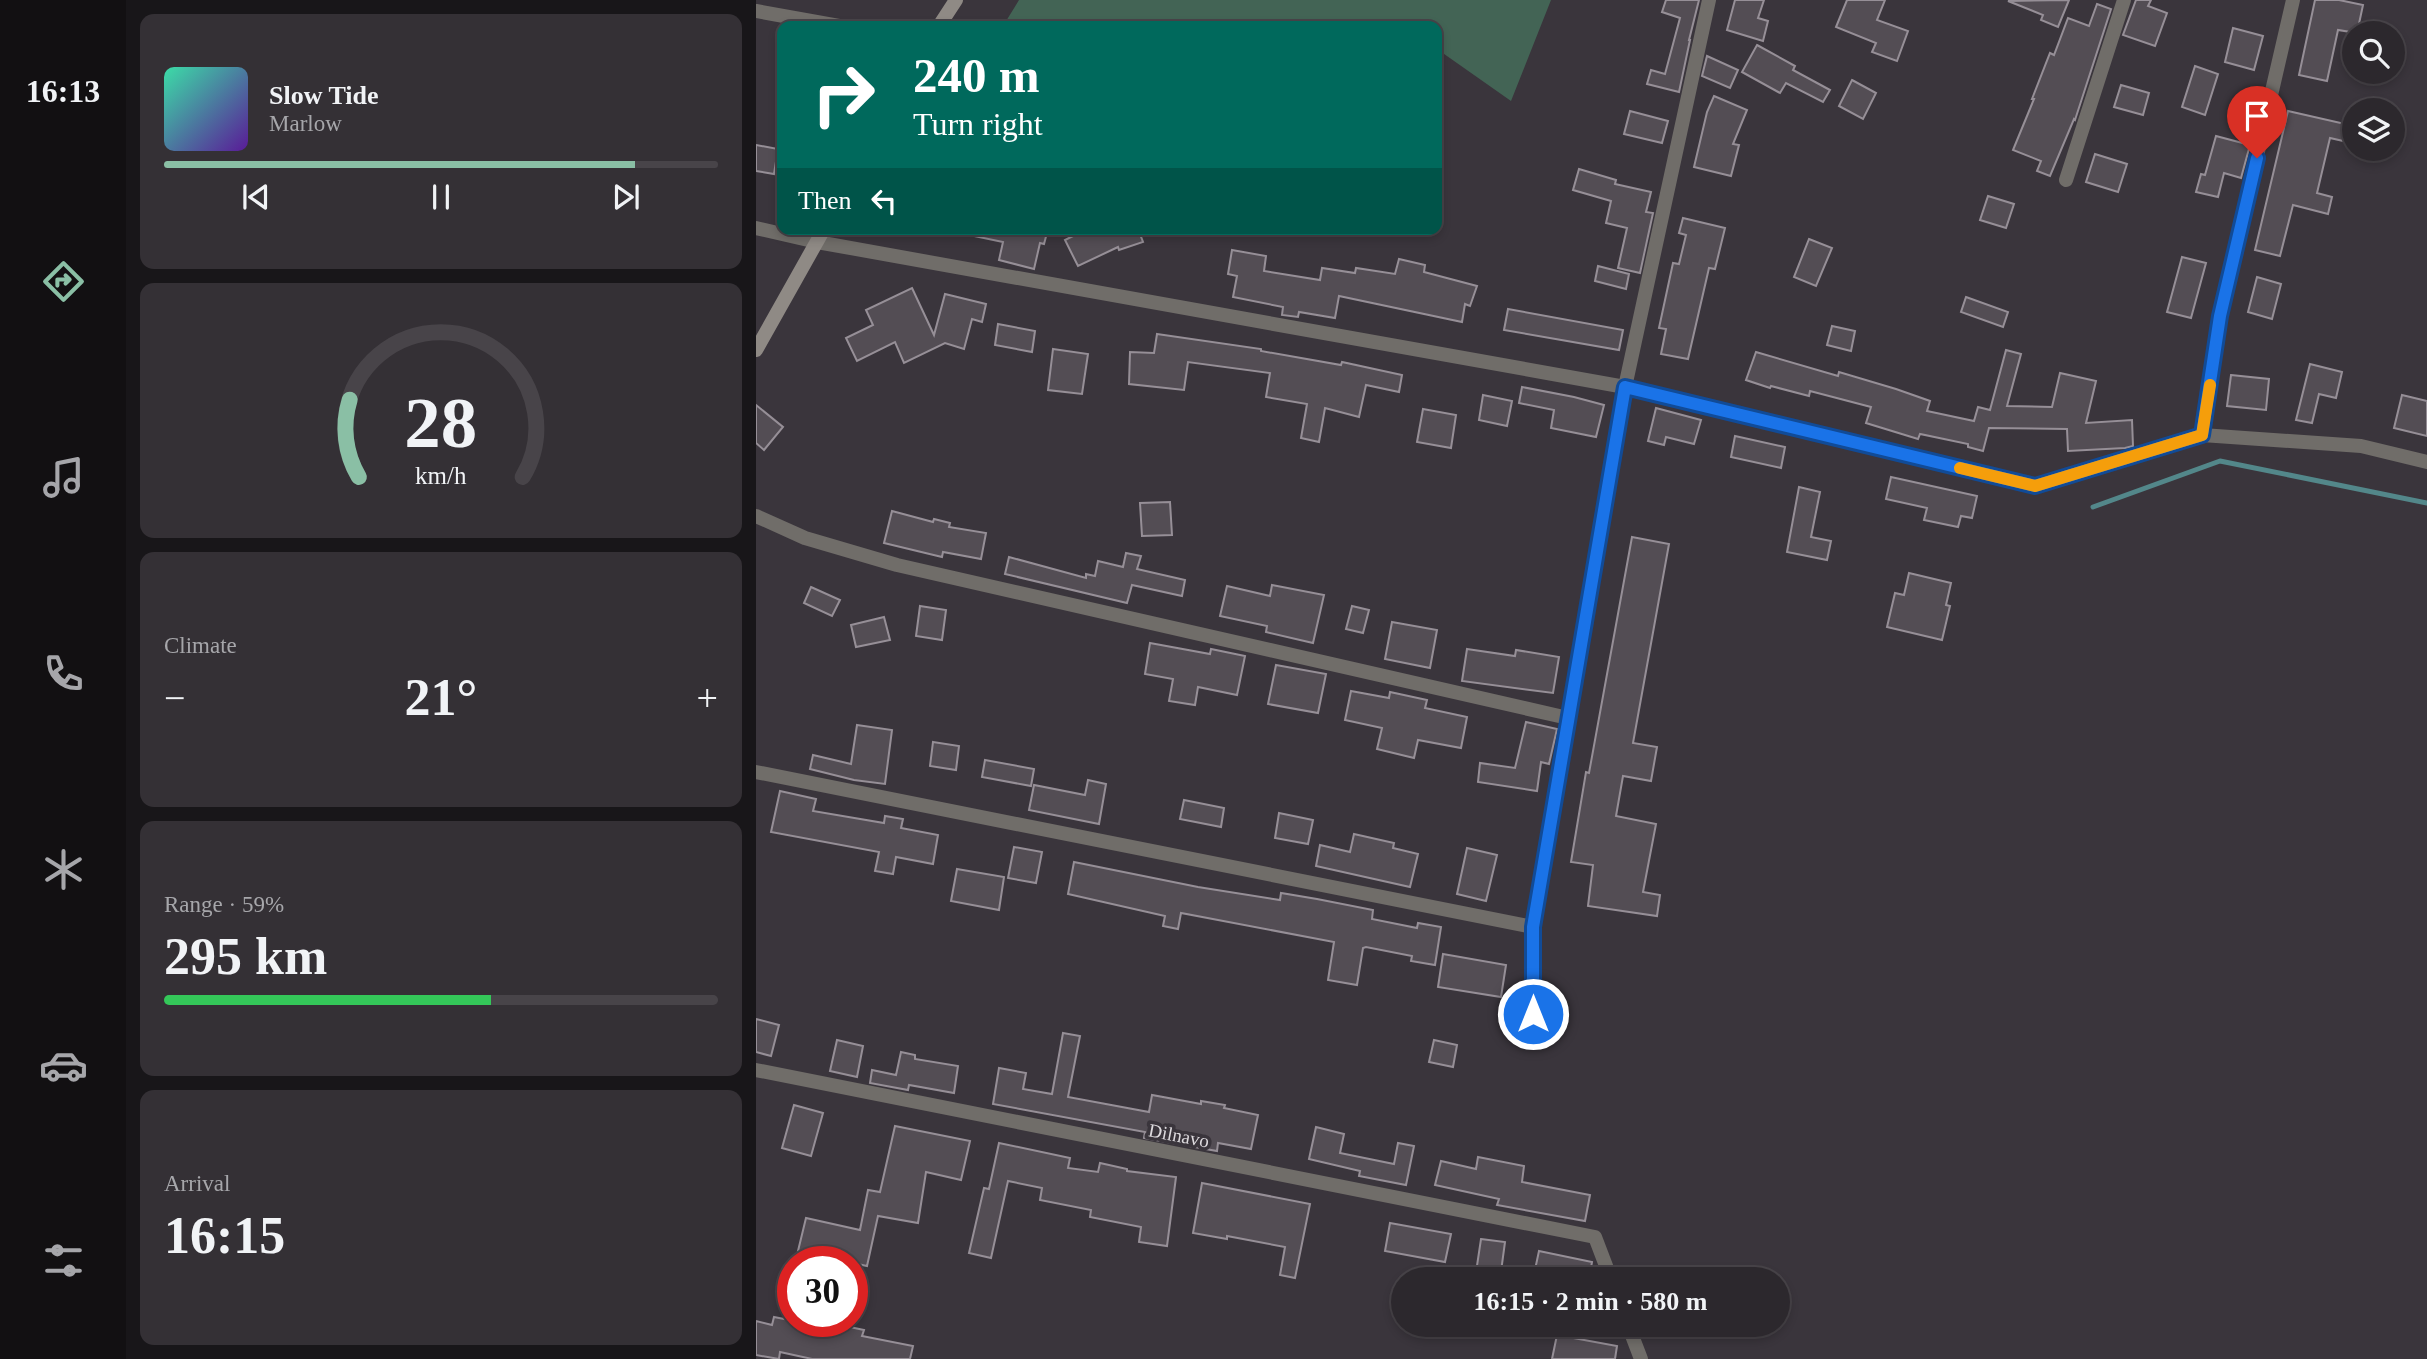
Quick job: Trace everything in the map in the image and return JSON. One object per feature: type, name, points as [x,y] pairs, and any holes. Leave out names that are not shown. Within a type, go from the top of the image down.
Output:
[{"type":"street","points":[[942,21],[956,0]]},
{"type":"street","points":[[1533,1014],[1533,927],[1625,387],[1709,0]]},
{"type":"street","points":[[2066,180],[2124,0]]},
{"type":"street","points":[[2202,435],[2220,316],[2293,0]]},
{"type":"street","points":[[756,11],[811,21]]},
{"type":"street","points":[[756,228],[777,231]]},
{"type":"street","points":[[756,350],[821,236],[1625,387],[2035,486],[2202,435],[2361,446],[2427,462]]},
{"type":"street","points":[[756,516],[805,538],[897,565],[1568,718]]},
{"type":"street","points":[[756,772],[1533,927]]},
{"type":"street","name":"Dilnavo","points":[[756,1070],[1595,1237],[1606,1267]]},
{"type":"street","points":[[1633,1337],[1641,1359]]},
{"type":"green space","points":[[1019,0],[1551,0],[1511,101],[1442,53],[1442,21],[1006,21]]},
{"type":"building","points":[[1666,0],[1699,0],[1679,92],[1647,84],[1651,70],[1665,74],[1680,18],[1662,12]]},
{"type":"building","points":[[1735,0],[1764,0],[1758,18],[1768,21],[1763,41],[1727,30]]},
{"type":"building","points":[[1847,0],[1885,0],[1877,20],[1908,31],[1897,61],[1872,52],[1876,43],[1836,27]]},
{"type":"building","points":[[2069,0],[2058,27],[2041,20],[2043,15],[2008,1]]},
{"type":"building","points":[[2136,0],[2151,0],[2148,6],[2167,13],[2155,46],[2123,35]]},
{"type":"building","points":[[2315,0],[2339,0],[2363,5],[2360,21],[2342,21],[2342,31],[2338,30],[2327,81],[2299,75]]},
{"type":"building","points":[[2097,4],[2111,9],[2075,120],[2050,176],[2037,171],[2041,161],[2013,150],[2050,53],[2054,55],[2068,18],[2089,26]]},
{"type":"building","points":[[2233,28],[2263,36],[2254,70],[2225,62]]},
{"type":"building","points":[[1757,45],[1795,66],[1793,70],[1830,90],[1823,102],[1786,83],[1780,93],[1742,72]]},
{"type":"building","points":[[1707,56],[1738,70],[1730,88],[1702,76]]},
{"type":"building","points":[[2195,66],[2218,74],[2205,115],[2182,107]]},
{"type":"building","points":[[1852,80],[1876,93],[1863,119],[1839,106]]},
{"type":"building","points":[[2121,85],[2149,93],[2143,115],[2114,107]]},
{"type":"building","points":[[1714,96],[1747,110],[1733,144],[1739,145],[1731,176],[1694,167],[1707,112]]},
{"type":"building","points":[[1630,111],[1668,121],[1662,143],[1624,134]]},
{"type":"building","points":[[2288,111],[2342,123],[2342,141],[2330,138],[2317,193],[2332,197],[2328,214],[2293,205],[2280,256],[2255,250]]},
{"type":"building","points":[[2216,136],[2250,145],[2241,178],[2224,173],[2218,197],[2196,192],[2201,174],[2205,175]]},
{"type":"building","points":[[756,145],[777,149],[774,174],[756,171]]},
{"type":"building","points":[[2095,154],[2127,164],[2118,192],[2086,182]]},
{"type":"building","points":[[1579,169],[1616,180],[1615,184],[1651,192],[1646,212],[1653,213],[1640,273],[1618,268],[1627,228],[1606,223],[1611,201],[1573,190]]},
{"type":"building","points":[[1988,196],[2014,204],[2006,228],[1980,220]]},
{"type":"building","points":[[1683,218],[1725,228],[1715,269],[1709,268],[1688,359],[1661,354],[1666,329],[1659,328],[1673,263],[1679,264],[1686,235],[1679,233]]},
{"type":"building","points":[[1046,235],[1044,244],[1040,243],[1034,269],[999,260],[1003,242],[974,236]]},
{"type":"building","points":[[1075,235],[1140,235],[1143,242],[1119,250],[1118,247],[1078,266],[1065,240]]},
{"type":"building","points":[[1809,239],[1832,248],[1816,286],[1794,277]]},
{"type":"building","points":[[1232,250],[1266,256],[1264,271],[1320,280],[1322,268],[1355,273],[1356,268],[1395,274],[1399,259],[1425,265],[1424,272],[1477,286],[1470,306],[1465,304],[1462,322],[1339,296],[1335,318],[1299,312],[1298,317],[1282,315],[1283,307],[1233,297],[1237,276],[1228,274]]},
{"type":"building","points":[[2182,257],[2206,263],[2191,318],[2167,312]]},
{"type":"building","points":[[1598,266],[1629,274],[1626,289],[1595,281]]},
{"type":"building","points":[[2257,277],[2281,284],[2272,319],[2248,312]]},
{"type":"building","points":[[912,288],[934,335],[945,294],[986,304],[982,322],[972,319],[964,349],[945,343],[904,363],[895,342],[857,361],[846,338],[873,325],[866,310]]},
{"type":"building","points":[[1966,297],[2008,312],[2003,327],[1961,312]]},
{"type":"building","points":[[1508,309],[1623,330],[1619,350],[1504,330]]},
{"type":"building","points":[[998,324],[1035,331],[1032,352],[995,345]]},
{"type":"building","points":[[1832,326],[1855,331],[1851,351],[1827,345]]},
{"type":"building","points":[[1157,334],[1261,349],[1341,365],[1342,362],[1402,375],[1399,392],[1366,385],[1359,417],[1325,408],[1319,442],[1301,438],[1307,404],[1266,397],[1270,373],[1188,362],[1184,390],[1129,384],[1130,352],[1154,353]]},
{"type":"building","points":[[1053,349],[1088,354],[1082,394],[1048,390]]},
{"type":"building","points":[[2006,350],[2021,354],[2007,406],[2052,407],[2060,373],[2096,381],[2086,423],[2132,420],[2133,446],[2068,451],[2067,429],[1989,428],[1983,451],[1968,447],[1968,444],[1920,434],[1918,439],[1866,423],[1871,407],[1810,391],[1809,396],[1746,380],[1756,352],[1838,376],[1839,372],[1896,389],[1930,401],[1927,411],[1974,421],[1978,407],[1990,410]]},
{"type":"building","points":[[2310,364],[2342,372],[2336,398],[2319,394],[2312,423],[2296,420]]},
{"type":"building","points":[[2231,375],[2269,379],[2266,410],[2227,406]]},
{"type":"building","points":[[1522,387],[1604,405],[1596,437],[1551,428],[1554,410],[1519,403]]},
{"type":"building","points":[[1483,395],[1512,401],[1507,426],[1479,420]]},
{"type":"building","points":[[2402,395],[2427,401],[2427,436],[2394,428]]},
{"type":"building","points":[[756,405],[783,427],[764,450],[756,443]]},
{"type":"building","points":[[1656,408],[1701,420],[1694,444],[1666,437],[1664,445],[1648,441]]},
{"type":"building","points":[[1423,409],[1456,415],[1451,448],[1417,442]]},
{"type":"building","points":[[1735,436],[1785,447],[1781,468],[1731,457]]},
{"type":"building","points":[[1891,477],[1977,496],[1972,518],[1961,516],[1958,527],[1924,520],[1927,508],[1886,499]]},
{"type":"building","points":[[1799,487],[1820,492],[1811,537],[1831,541],[1827,560],[1787,552]]},
{"type":"building","points":[[1170,502],[1172,535],[1142,536],[1140,503]]},
{"type":"building","points":[[892,511],[933,522],[934,519],[950,523],[949,527],[986,533],[981,559],[943,552],[942,557],[884,543]]},
{"type":"building","points":[[1632,537],[1669,544],[1633,743],[1657,747],[1651,781],[1623,776],[1616,816],[1656,824],[1643,892],[1660,895],[1657,916],[1588,906],[1593,865],[1571,862]]},
{"type":"building","points":[[1126,553],[1141,556],[1137,569],[1185,580],[1182,596],[1132,585],[1127,603],[1005,574],[1009,557],[1086,578],[1086,574],[1095,576],[1098,561],[1123,567]]},
{"type":"building","points":[[1909,573],[1951,583],[1946,605],[1950,606],[1942,640],[1887,627],[1895,593],[1904,595]]},
{"type":"building","points":[[1272,585],[1324,595],[1313,643],[1266,632],[1267,626],[1220,616],[1227,586],[1270,596]]},
{"type":"building","points":[[811,587],[840,600],[832,616],[804,603]]},
{"type":"building","points":[[920,606],[946,610],[942,640],[916,636]]},
{"type":"building","points":[[1352,606],[1369,610],[1363,633],[1346,629]]},
{"type":"building","points":[[884,617],[890,640],[856,647],[851,625]]},
{"type":"building","points":[[1392,622],[1437,630],[1430,668],[1385,659]]},
{"type":"building","points":[[1150,643],[1210,654],[1211,649],[1245,656],[1237,695],[1198,687],[1195,705],[1169,701],[1173,679],[1145,674]]},
{"type":"building","points":[[1467,649],[1515,656],[1516,650],[1559,657],[1553,693],[1462,681]]},
{"type":"building","points":[[1276,665],[1326,674],[1318,713],[1268,704]]},
{"type":"building","points":[[1351,691],[1389,698],[1390,692],[1427,700],[1425,708],[1467,717],[1461,748],[1418,740],[1414,758],[1377,749],[1382,728],[1345,720]]},
{"type":"building","points":[[1526,722],[1557,729],[1549,764],[1541,762],[1537,791],[1478,782],[1480,763],[1515,768]]},
{"type":"building","points":[[857,725],[892,730],[885,784],[854,780],[810,769],[813,755],[851,764]]},
{"type":"building","points":[[933,742],[959,746],[956,770],[930,766]]},
{"type":"building","points":[[985,760],[1034,769],[1031,786],[982,777]]},
{"type":"building","points":[[1088,780],[1106,784],[1099,824],[1029,810],[1034,785],[1085,795]]},
{"type":"building","points":[[780,791],[816,799],[813,811],[884,823],[885,816],[903,819],[901,828],[938,835],[933,864],[896,857],[893,874],[875,871],[879,852],[771,832]]},
{"type":"building","points":[[1184,800],[1224,808],[1221,827],[1180,819]]},
{"type":"building","points":[[1279,813],[1313,820],[1308,844],[1275,838]]},
{"type":"building","points":[[1354,834],[1394,843],[1393,848],[1418,854],[1410,887],[1316,866],[1320,845],[1350,852]]},
{"type":"building","points":[[1014,847],[1042,852],[1036,883],[1008,878]]},
{"type":"building","points":[[1467,848],[1497,855],[1486,901],[1457,894]]},
{"type":"building","points":[[1074,862],[1280,900],[1281,893],[1317,899],[1373,910],[1372,919],[1417,928],[1418,923],[1441,927],[1435,965],[1411,961],[1412,956],[1366,947],[1363,948],[1357,985],[1328,980],[1334,942],[1181,913],[1178,929],[1163,926],[1165,916],[1068,894]]},
{"type":"building","points":[[957,869],[1004,877],[999,910],[951,901]]},
{"type":"building","points":[[1443,954],[1506,965],[1501,997],[1438,987]]},
{"type":"building","points":[[756,1019],[779,1025],[771,1056],[756,1052]]},
{"type":"building","points":[[1063,1033],[1080,1036],[1068,1097],[1149,1112],[1152,1095],[1201,1104],[1201,1101],[1225,1105],[1224,1108],[1258,1115],[1251,1149],[1218,1143],[1217,1151],[1144,1138],[1145,1132],[993,1104],[999,1068],[1026,1073],[1023,1089],[1052,1094]]},
{"type":"building","points":[[837,1040],[863,1046],[857,1077],[830,1071]]},
{"type":"building","points":[[1434,1040],[1457,1045],[1453,1067],[1429,1062]]},
{"type":"building","points":[[901,1052],[915,1055],[915,1059],[958,1066],[954,1093],[909,1085],[908,1090],[870,1083],[872,1070],[896,1075]]},
{"type":"building","points":[[794,1105],[823,1113],[811,1156],[782,1148]]},
{"type":"building","points":[[895,1126],[970,1141],[961,1180],[926,1172],[918,1223],[878,1216],[868,1261],[868,1246],[799,1246],[806,1218],[860,1230],[868,1190],[880,1192]]},
{"type":"building","points":[[1316,1127],[1344,1134],[1340,1153],[1394,1164],[1398,1143],[1414,1146],[1406,1185],[1359,1176],[1360,1171],[1309,1159]]},
{"type":"building","points":[[999,1143],[1070,1158],[1068,1168],[1098,1172],[1100,1163],[1127,1171],[1176,1177],[1167,1246],[1139,1242],[1141,1227],[1090,1217],[1091,1210],[1040,1200],[1042,1188],[1008,1181],[991,1258],[969,1253],[984,1188],[989,1189]]},
{"type":"building","points":[[1478,1157],[1524,1166],[1522,1182],[1590,1195],[1585,1221],[1497,1205],[1499,1199],[1435,1185],[1441,1161],[1476,1169]]},
{"type":"building","points":[[1202,1183],[1310,1204],[1295,1278],[1280,1275],[1285,1247],[1227,1236],[1227,1239],[1193,1233]]},
{"type":"building","points":[[1390,1223],[1451,1234],[1445,1262],[1385,1251]]},
{"type":"building","points":[[1481,1239],[1505,1242],[1502,1267],[1477,1267]]},
{"type":"building","points":[[1539,1251],[1592,1262],[1591,1267],[1536,1267]]},
{"type":"building","points":[[774,1317],[777,1318],[777,1337],[867,1337],[913,1346],[910,1359],[812,1359],[780,1352],[779,1359],[756,1355],[756,1321],[772,1325]]},
{"type":"building","points":[[1557,1337],[1617,1346],[1615,1359],[1552,1359]]},
{"type":"waterway","points":[[2093,507],[2220,461],[2427,503]]},
{"type":"slow traffic","points":[[1960,468],[2035,486],[2202,435],[2210,385]]},
{"type":"route","points":[[1533,1014],[1533,927],[1625,387],[2035,486],[2202,435],[2220,316],[2257,158]]}]
